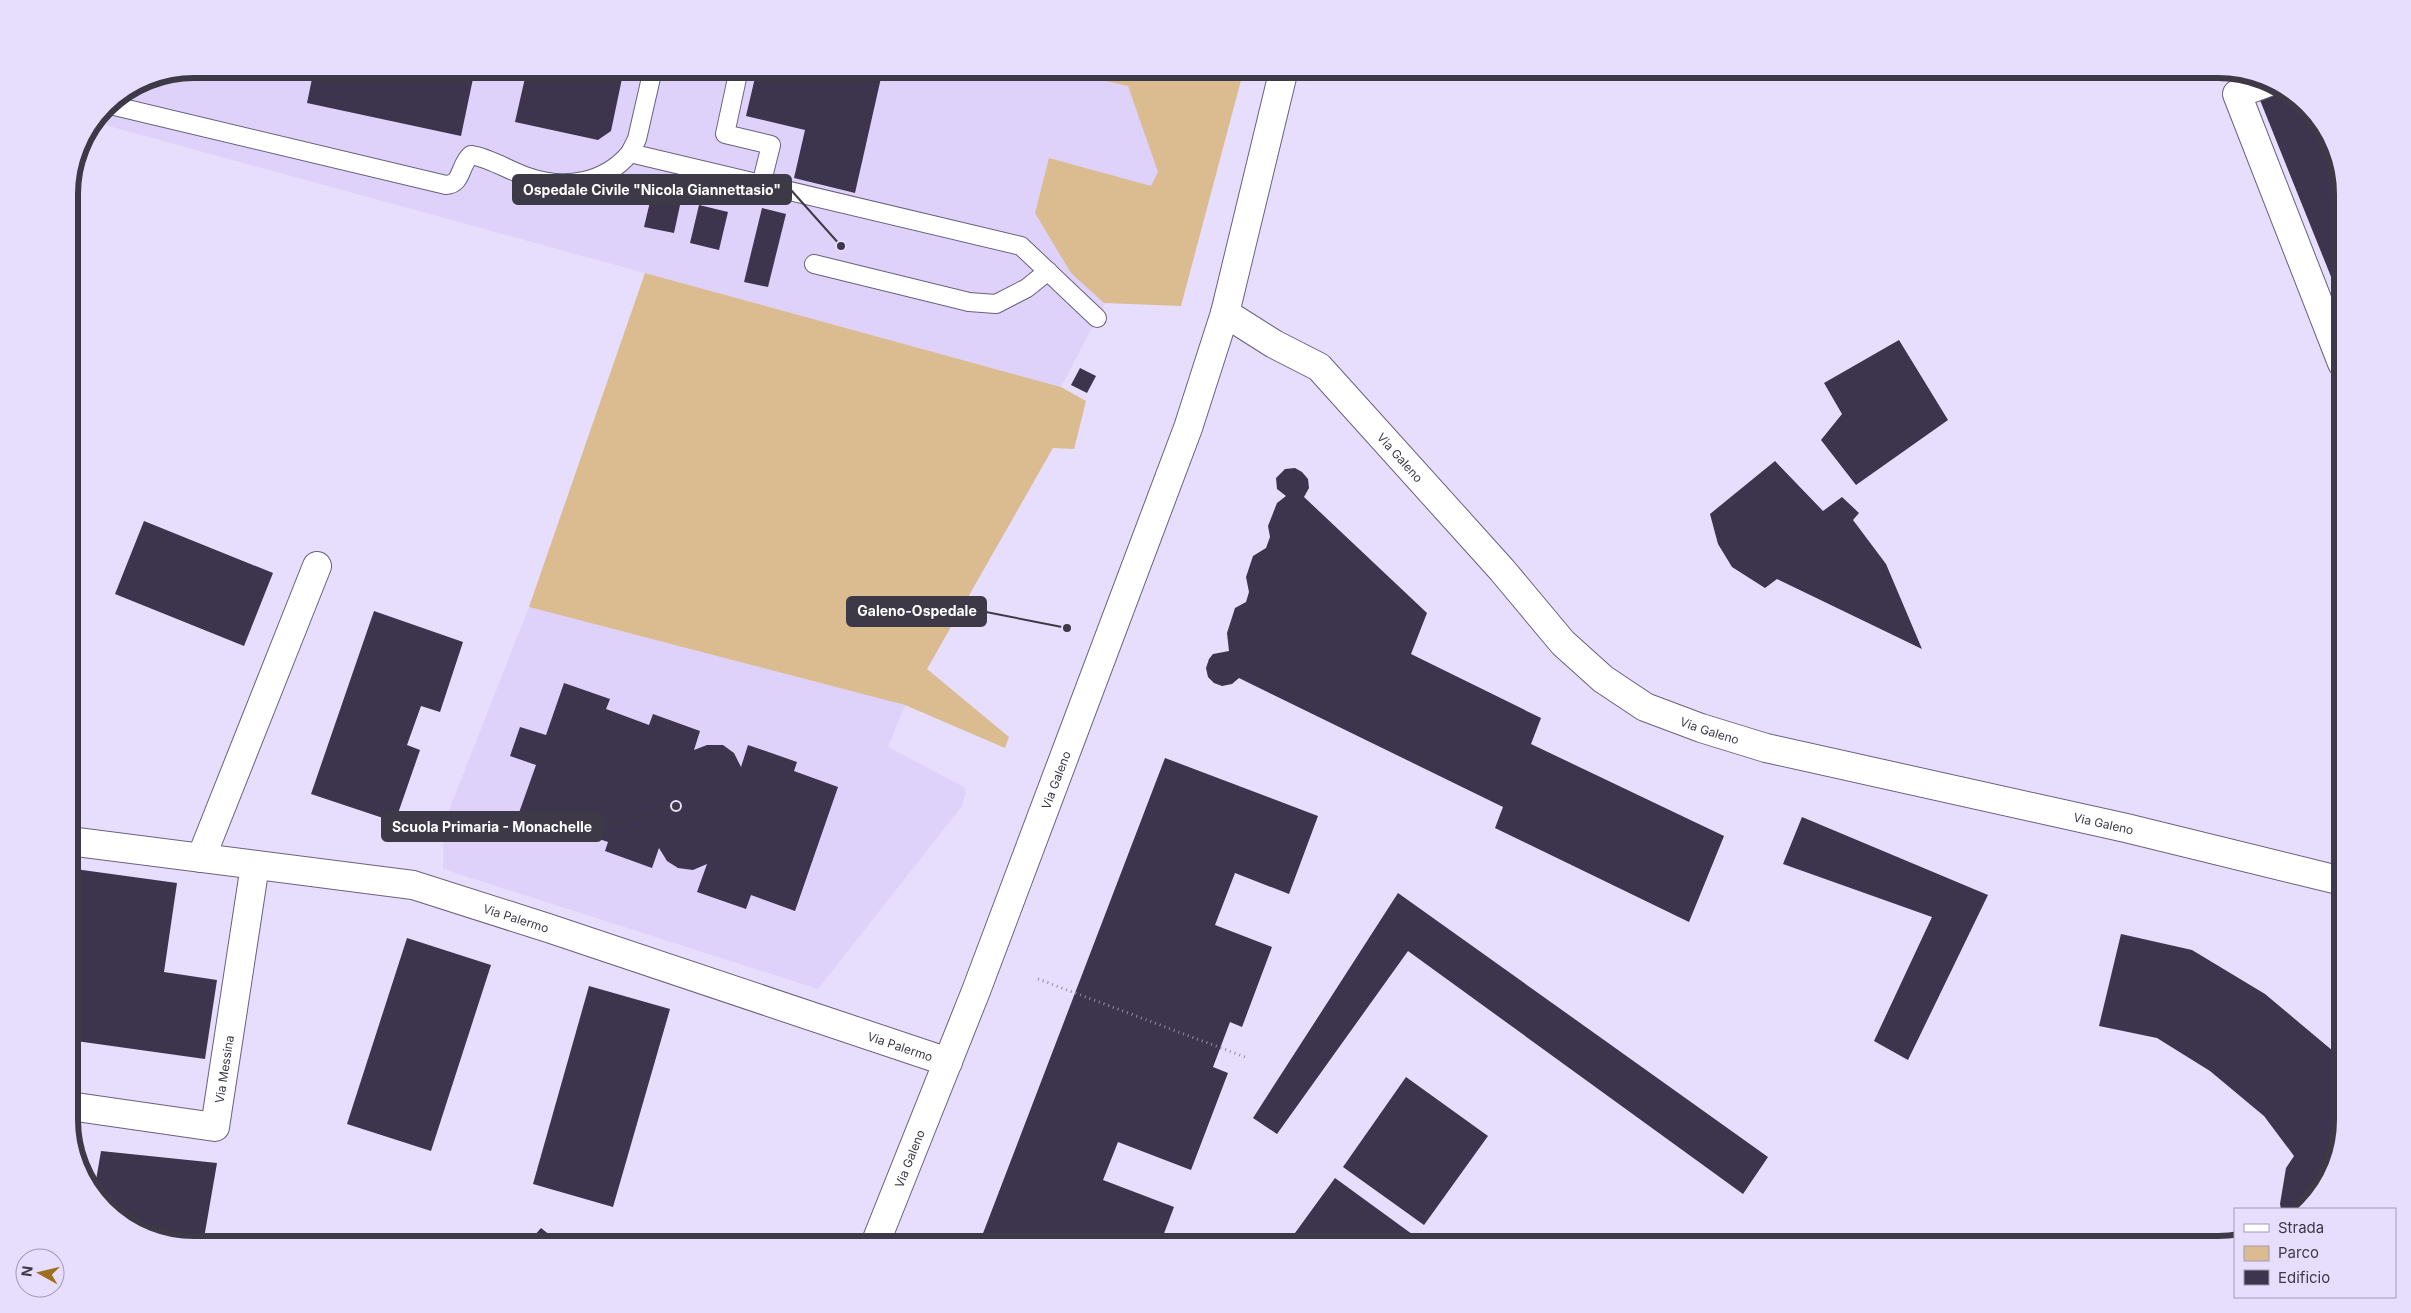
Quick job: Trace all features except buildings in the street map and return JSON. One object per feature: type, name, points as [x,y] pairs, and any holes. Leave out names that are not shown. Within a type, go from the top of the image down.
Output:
[{"type":"street","name":"Via Galeno","points":[[878,1236],[948,1062],[1188,428],[1225,313],[1282,78]]},
{"type":"street","points":[[2260,86],[2237,94],[2333,340]]},
{"type":"street","name":"Via Galeno","points":[[1225,313],[1274,344],[1319,367],[1502,570],[1563,644],[1603,679],[1645,707],[1701,728],[1766,748],[2126,828],[2334,879]]},
{"type":"street","points":[[201,858],[317,566]]},
{"type":"street","name":"Via Palermo","points":[[78,842],[413,885],[558,931],[948,1062]]},
{"type":"street","name":"Via Messina","points":[[78,1107],[215,1127],[255,865]]},
{"type":"lane","points":[[116,106],[446,185],[453,184],[458,180],[462,166],[471,155],[529,178],[568,184],[582,182],[607,174],[621,164],[630,153],[637,139],[651,78]]},
{"type":"lane","points":[[737,78],[725,134],[771,144],[761,185]]},
{"type":"lane","points":[[630,153],[1021,246],[1096,318]]},
{"type":"lane","points":[[814,264],[969,302],[996,304],[1027,288],[1048,271]]},
{"type":"path","points":[[1038,979],[1245,1057]]},
{"type":"shaded area","points":[[178,78],[1143,78],[1176,178],[1097,318],[1061,387],[101,124],[111,111],[142,89]]},
{"type":"shaded area","points":[[529,607],[905,705],[888,747],[964,787],[966,791],[962,806],[818,989],[443,869],[444,823]]},
{"type":"green space","points":[[1092,78],[1242,78],[1181,306],[1104,303],[1071,273],[1035,213],[1049,158],[1151,186],[1158,172],[1128,86]]},
{"type":"green space","points":[[645,273],[1061,387],[1086,401],[1074,449],[1053,448],[927,669],[1009,737],[1005,748],[905,705],[529,607]]},
{"type":"place","name":"Ospedale Civile \"Nicola Giannettasio\"","points":[[841,246]]},
{"type":"place","name":"Galeno-Ospedale","points":[[1067,628]]},
{"type":"place","name":"Scuola Primaria - Monachelle","points":[[676,806]]}]
